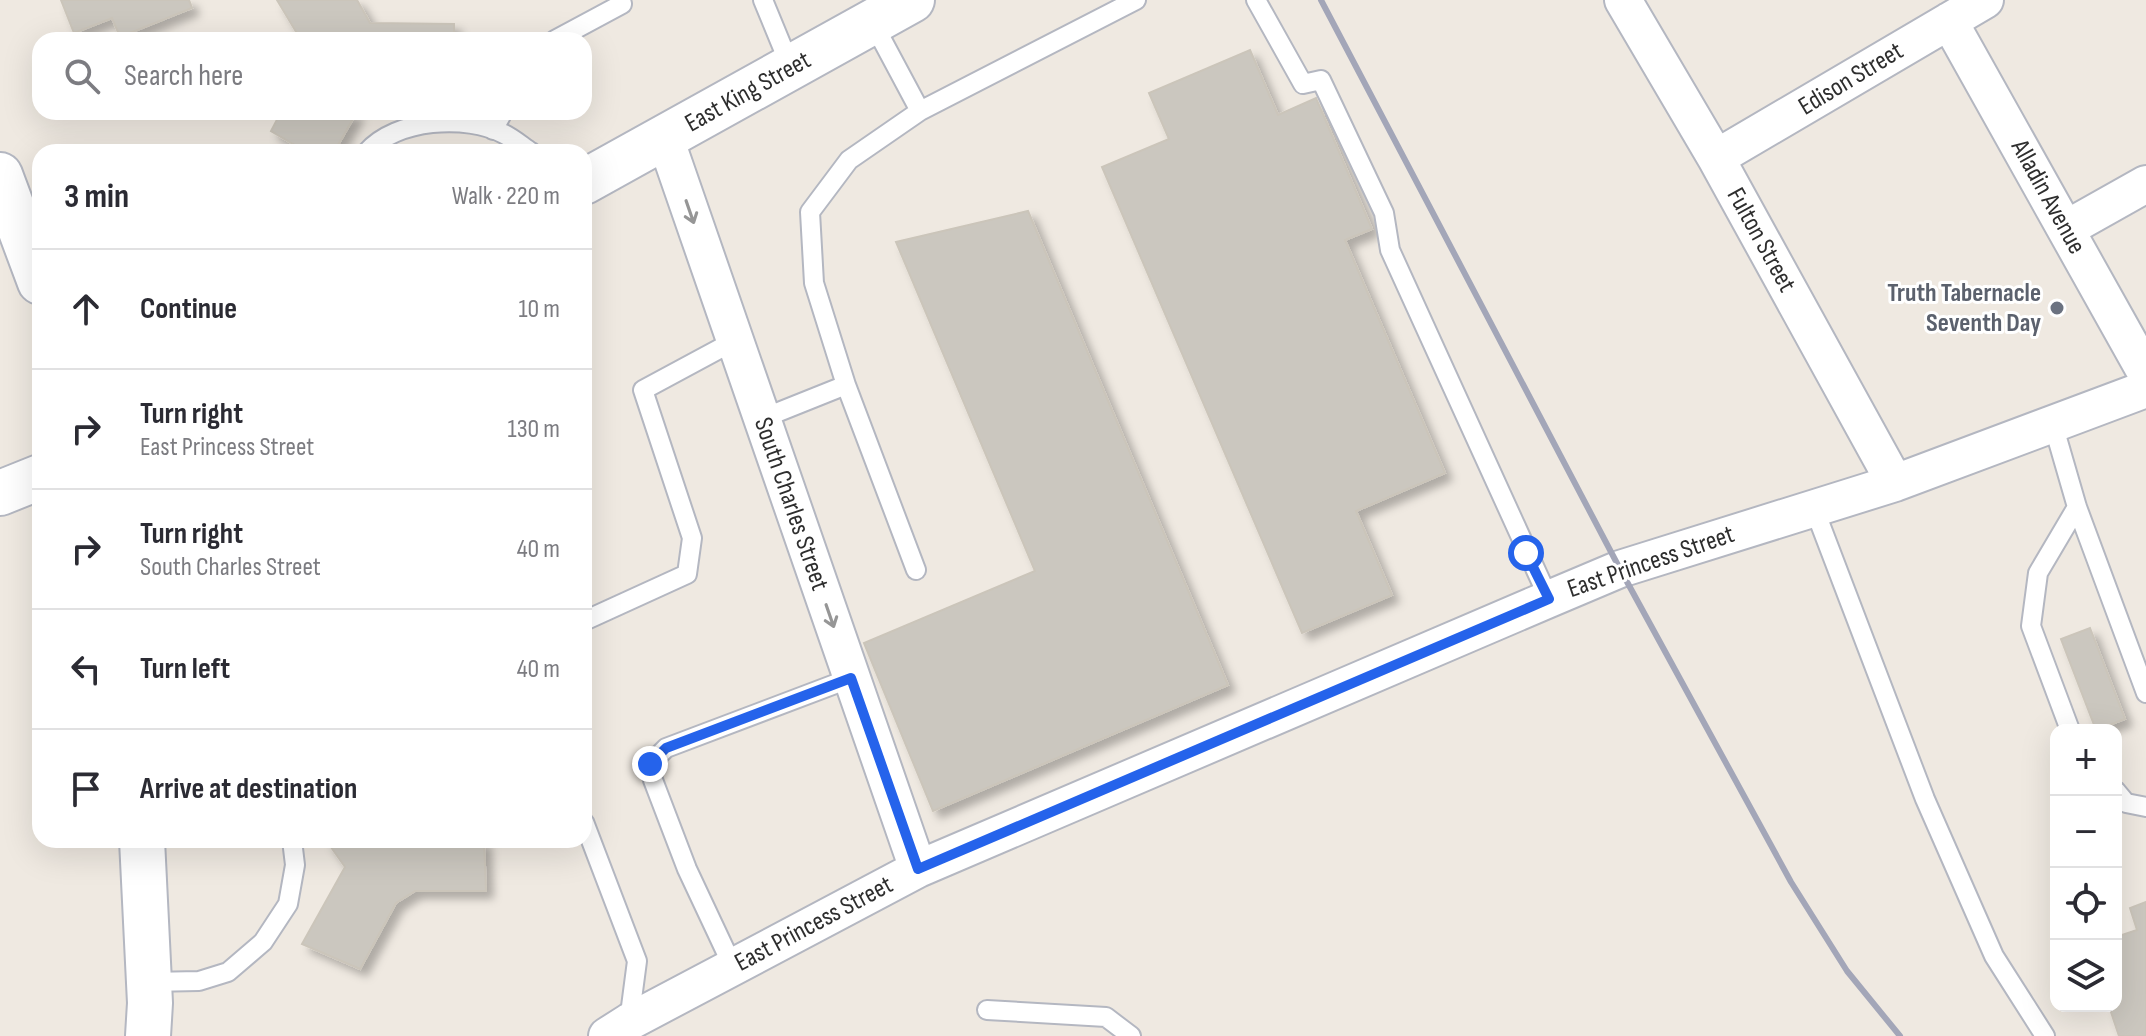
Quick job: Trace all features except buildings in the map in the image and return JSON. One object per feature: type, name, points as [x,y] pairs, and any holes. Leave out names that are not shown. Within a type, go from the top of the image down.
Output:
[{"type":"street","name":"East King Street","points":[[592,178],[912,0]]},
{"type":"street","name":"Fulton Street","points":[[1623,0],[1716,158],[1895,483]]},
{"type":"street","name":"Edison Street","points":[[1716,158],[1985,0]]},
{"type":"street","name":"Alladin Avenue","points":[[1949,21],[2146,373]]},
{"type":"street","name":"South Charles Street","points":[[665,138],[918,869]]},
{"type":"street","points":[[0,175],[32,261]]},
{"type":"street","points":[[2066,229],[2146,184]]},
{"type":"street","name":"East Princess Street","points":[[624,1031],[733,967],[918,869],[1620,569],[1895,483],[2146,389]]},
{"type":"street","points":[[0,493],[32,480]]},
{"type":"street","points":[[143,848],[148,1036]]},
{"type":"lane","points":[[570,32],[622,4],[621,0]]},
{"type":"lane","points":[[763,0],[791,68]]},
{"type":"lane","points":[[916,570],[846,385],[814,283],[810,212],[849,160],[920,111],[1136,0]]},
{"type":"lane","points":[[1256,0],[1303,84],[1321,80],[1384,213],[1390,250],[1549,599]]},
{"type":"lane","points":[[873,23],[920,111]]},
{"type":"lane","points":[[493,130],[499,120]]},
{"type":"lane","points":[[374,144],[410,127],[460,121],[503,133],[519,144]]},
{"type":"lane","points":[[592,617],[687,574],[692,538],[643,390],[734,341]]},
{"type":"lane","points":[[761,419],[846,385]]},
{"type":"lane","points":[[2053,424],[2077,507],[2146,693]]},
{"type":"lane","points":[[2068,724],[2031,626],[2038,573],[2077,507]]},
{"type":"lane","points":[[1814,508],[1938,828],[1994,956],[2045,1036]]},
{"type":"lane","points":[[733,967],[687,869],[653,780],[650,764],[666,748],[851,678]]},
{"type":"lane","points":[[2120,796],[2126,803],[2146,807]]},
{"type":"lane","points":[[592,843],[637,961],[624,1031]]},
{"type":"lane","points":[[149,982],[199,981],[228,972],[263,942],[288,904],[295,865],[293,848]]},
{"type":"lane","points":[[987,1010],[1106,1017],[1131,1036]]},
{"type":"railway","points":[[1321,0],[1620,569],[1791,882],[1847,971],[1900,1036]]},
{"type":"place","name":"Truth Tabernacle Seventh Day","points":[[2057,308]]},
{"type":"route","points":[[650,764],[666,748],[851,678],[918,869],[1549,599],[1526,553]]}]
